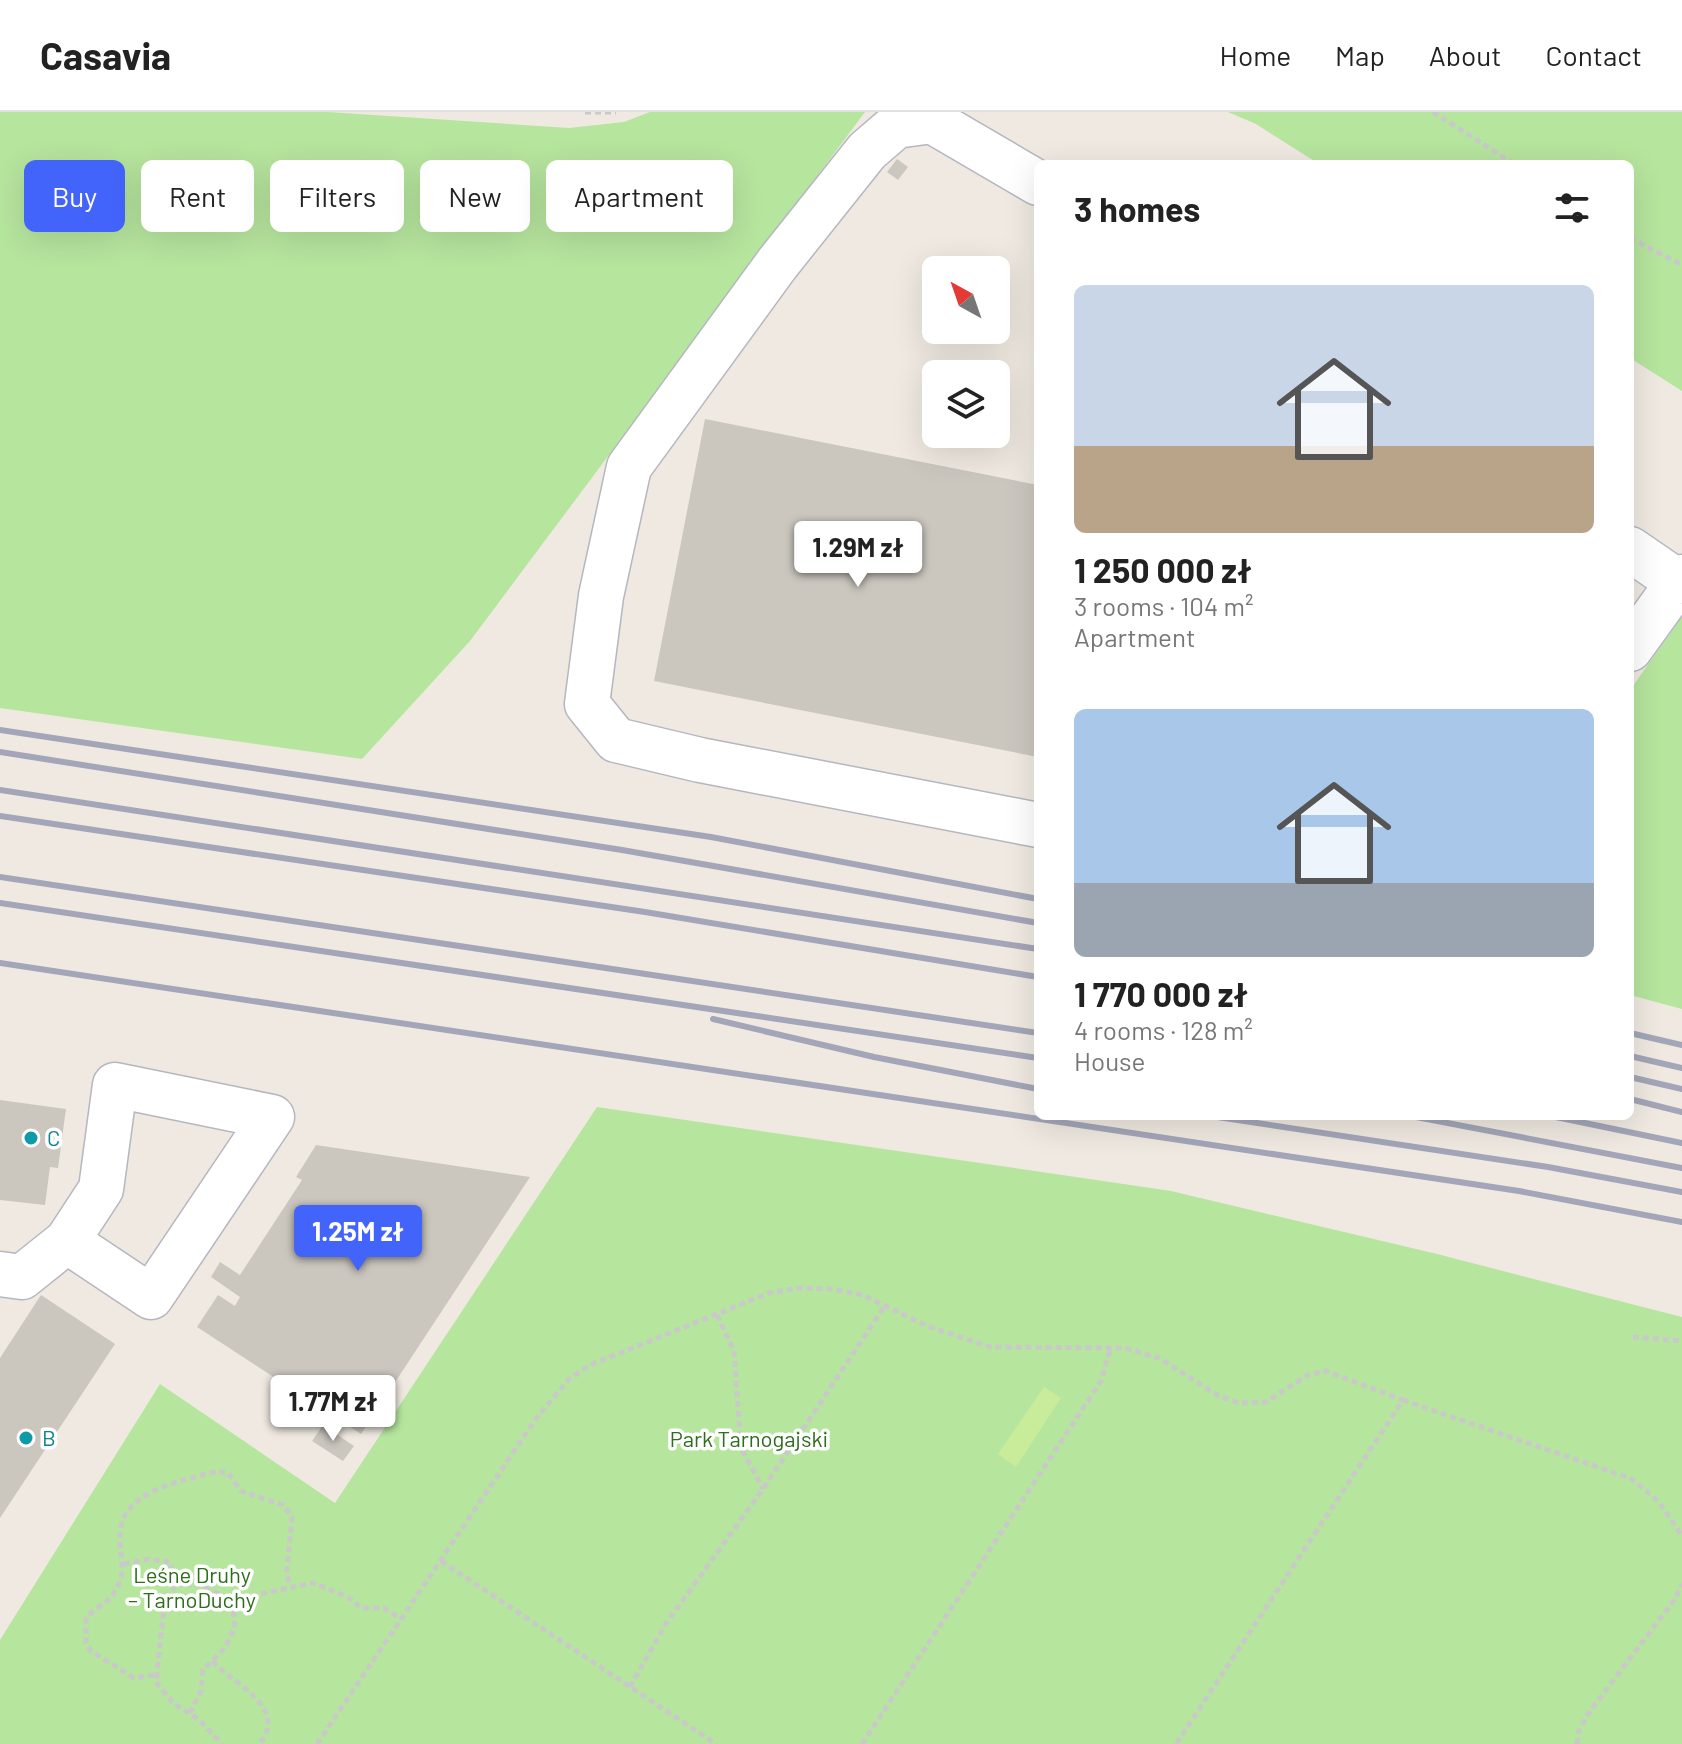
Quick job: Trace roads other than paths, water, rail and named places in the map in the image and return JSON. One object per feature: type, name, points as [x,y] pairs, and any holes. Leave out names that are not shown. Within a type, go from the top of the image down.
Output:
[{"type":"lane","points":[[1034,181],[932,121],[896,126],[867,151],[777,264],[629,467],[601,596],[587,704],[616,740],[700,760],[1034,824]]},
{"type":"lane","points":[[1634,551],[1680,580],[1634,643]]},
{"type":"lane","points":[[7,1287],[67,1241],[101,1189],[115,1085],[272,1117],[151,1297],[67,1241]]},
{"type":"railway","points":[[0,730],[711,837],[1034,898]]},
{"type":"railway","points":[[0,752],[622,850],[1034,922]]},
{"type":"railway","points":[[0,790],[1034,948]]},
{"type":"railway","points":[[0,816],[645,912],[1034,976]]},
{"type":"railway","points":[[0,877],[1034,1032]]},
{"type":"railway","points":[[0,903],[1034,1057]]},
{"type":"railway","points":[[0,963],[1034,1118]]},
{"type":"railway","points":[[713,1019],[874,1057],[1034,1088]]},
{"type":"railway","points":[[1634,1034],[1682,1045]]},
{"type":"railway","points":[[1634,1057],[1682,1068]]},
{"type":"railway","points":[[1634,1078],[1682,1089]]},
{"type":"railway","points":[[1634,1100],[1682,1112]]},
{"type":"railway","points":[[1046,1120],[1519,1191],[1682,1222]]},
{"type":"railway","points":[[1237,1120],[1548,1167],[1682,1192]]},
{"type":"railway","points":[[1432,1120],[1682,1168]]},
{"type":"railway","points":[[1570,1120],[1682,1143]]},
{"type":"place","name":"C","points":[[31,1138]]},
{"type":"place","name":"B","points":[[26,1438]]},
{"type":"park label","name":"Park Tarnogajski","points":[[749,1439]]},
{"type":"park label","name":"Leśne Druhy – TarnoDuchy","points":[[192,1588]]}]
